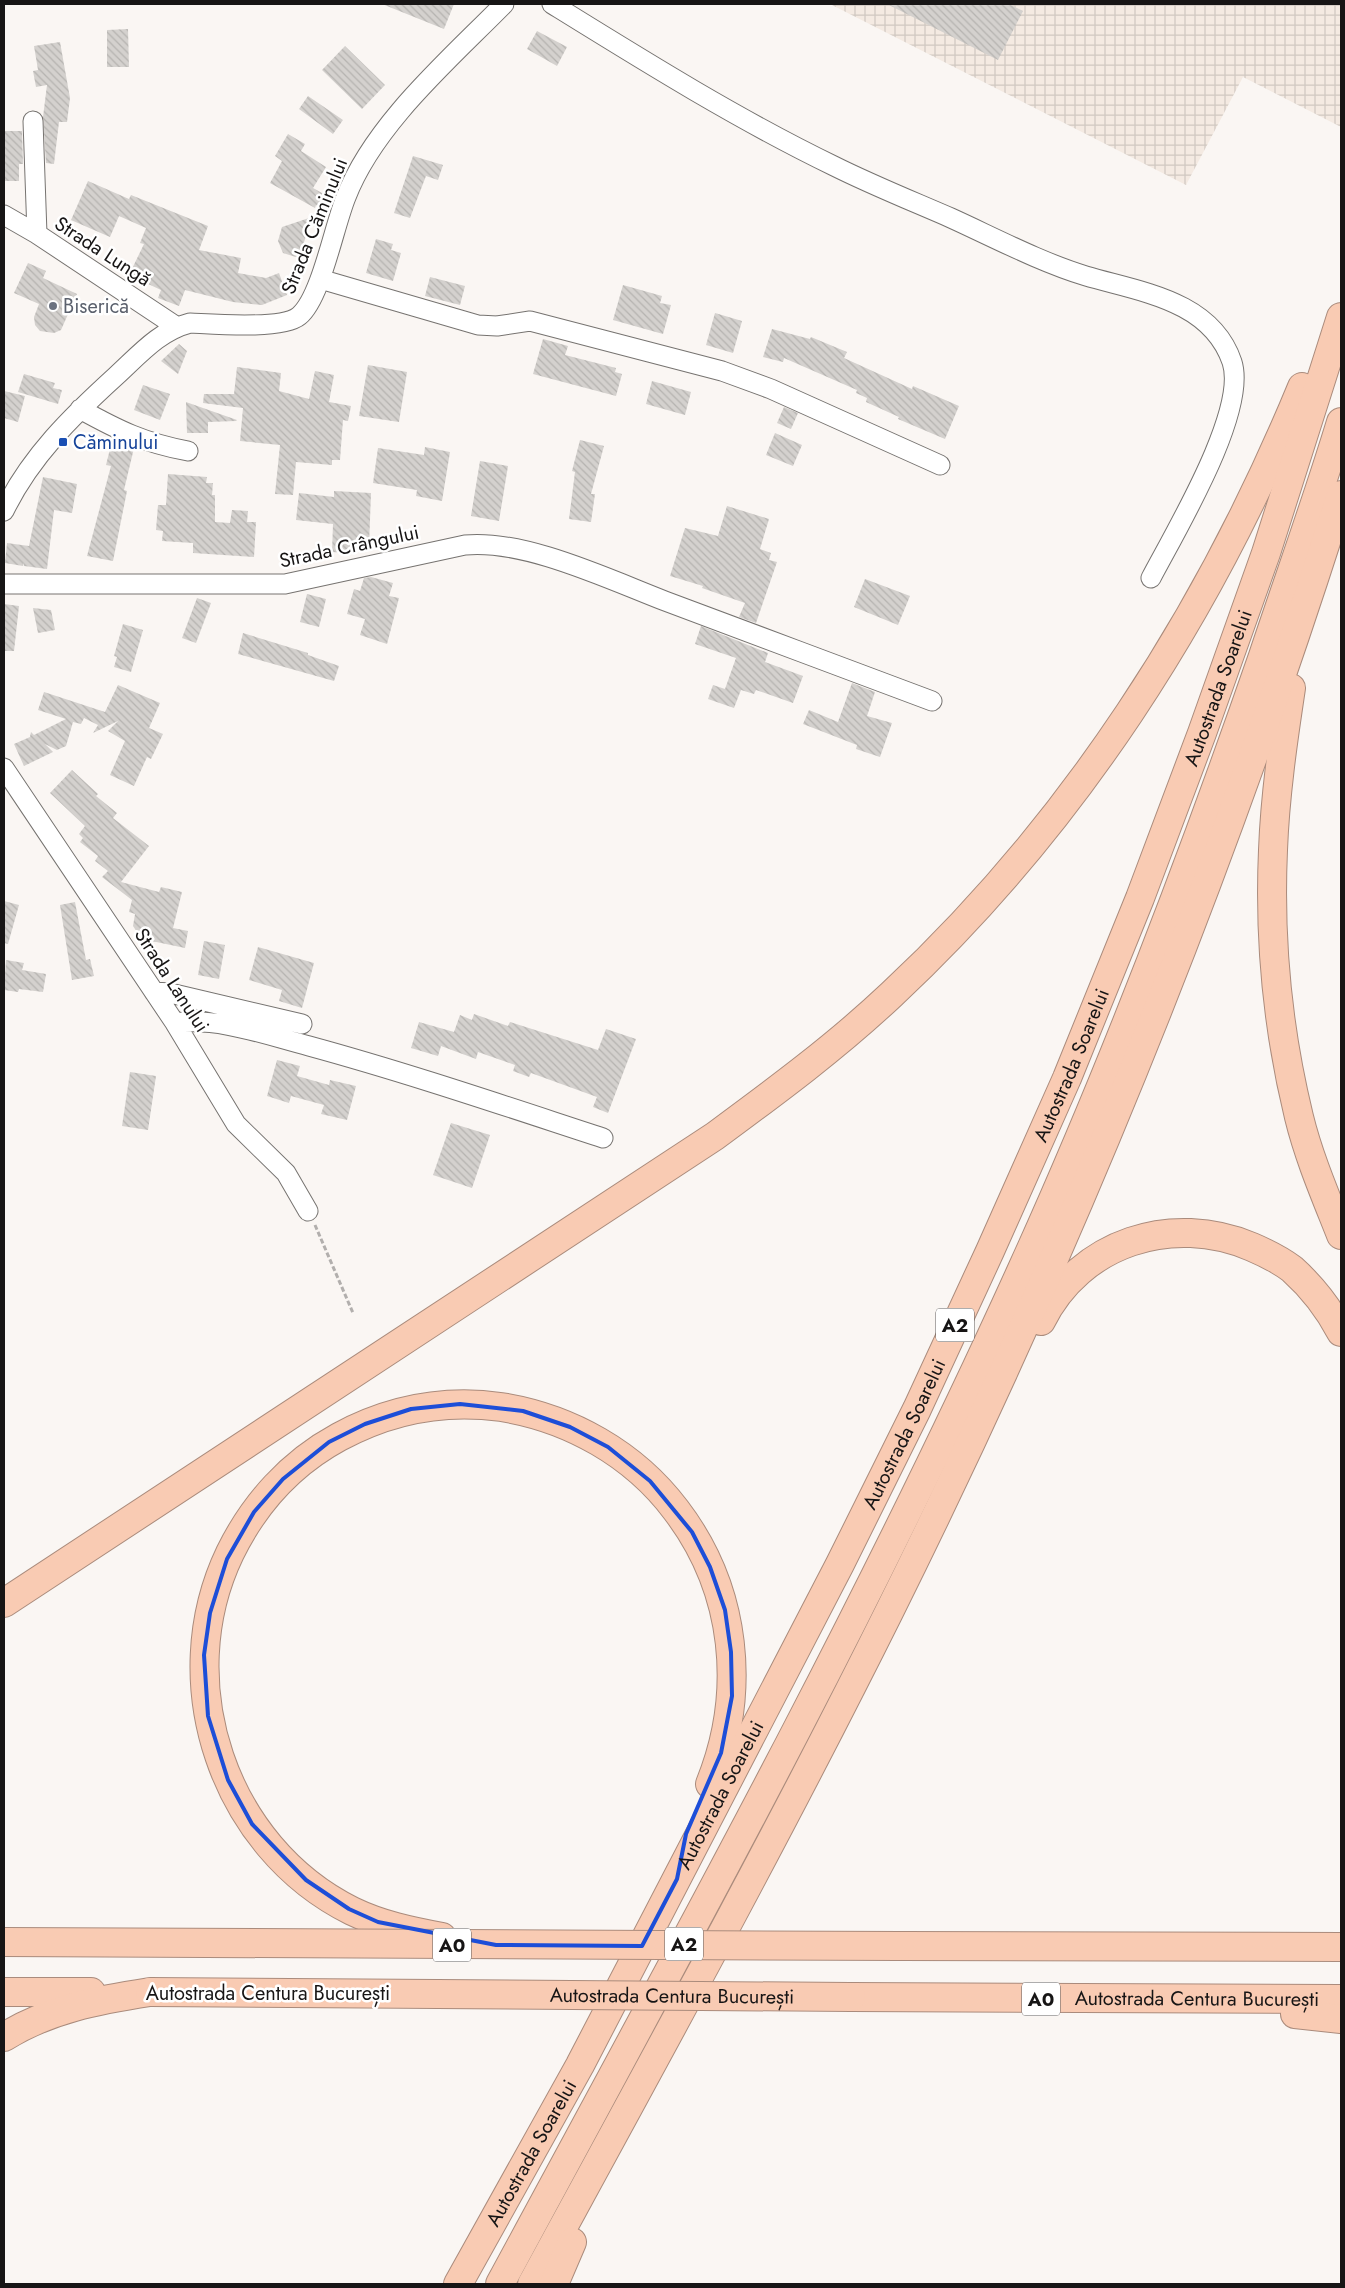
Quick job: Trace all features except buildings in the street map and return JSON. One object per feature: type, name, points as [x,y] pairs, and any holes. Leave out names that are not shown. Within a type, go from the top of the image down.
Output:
[{"type":"highway","points":[[4,1602],[714,1136],[834,1044],[892,994],[947,940],[998,884],[1060,811],[1093,768],[1174,645],[1217,569],[1261,483],[1313,360],[1339,323]]},
{"type":"highway","name":"Autostrada Soarelui","points":[[458,2284],[580,2065],[840,1564],[917,1409],[1067,1078],[1140,898],[1202,732],[1266,552],[1339,323]]},
{"type":"highway","name":"Autostrada Soarelui","points":[[500,2284],[721,1874],[863,1602],[1024,1265],[1098,1092],[1167,921],[1234,740],[1341,422]]},
{"type":"highway","points":[[532,2284],[835,1720],[972,1439],[1047,1275],[1184,946],[1301,623],[1341,495]]},
{"type":"highway","points":[[1301,623],[1279,781],[1273,850],[1272,922],[1278,993],[1296,1102],[1316,1174],[1341,1235]]},
{"type":"highway","points":[[972,1439],[1003,1392],[1044,1314],[1064,1286],[1086,1266],[1111,1250],[1139,1239],[1165,1232],[1186,1231],[1219,1235],[1269,1254],[1291,1269],[1314,1293],[1341,1332]]},
{"type":"highway","points":[[496,1945],[478,1940],[446,1938],[393,1927],[349,1909],[327,1896],[281,1859],[264,1839],[244,1810],[228,1780],[212,1734],[205,1696],[204,1655],[210,1613],[220,1576],[236,1542],[254,1512],[283,1479],[317,1450],[365,1424],[412,1409],[460,1404],[523,1411],[570,1427],[608,1447],[650,1480],[685,1522],[710,1567],[725,1610],[733,1667],[730,1710],[722,1753],[709,1786],[686,1834],[677,1879]]},
{"type":"highway","points":[[1235,1947],[1308,1930],[1341,1928]]},
{"type":"highway","name":"A0","points":[[4,1942],[1341,1947]]},
{"type":"highway","name":"Autostrada Centura București","points":[[4,1992],[1230,2000],[1341,1999]]},
{"type":"highway","points":[[4,2037],[45,2015],[71,2006],[150,1992]]},
{"type":"highway","points":[[1230,2000],[1301,2016],[1341,2019]]},
{"type":"highway","points":[[439,2284],[499,2178],[538,2138]]},
{"type":"highway","points":[[554,2284],[580,2223],[595,2168]]},
{"type":"street","name":"Strada Căminului","points":[[4,511],[33,462],[80,409],[156,339],[177,327],[190,323],[277,324],[288,322],[298,317],[306,309],[320,279],[336,221],[349,188],[373,145],[391,122],[504,4]]},
{"type":"street","points":[[552,4],[632,54],[835,166],[1045,260],[1084,275],[1169,300],[1191,311],[1211,326],[1224,344],[1232,362],[1234,372],[1233,396],[1224,428],[1196,492],[1151,578]]},
{"type":"street","points":[[33,121],[37,234]]},
{"type":"street","name":"Strada Lungă","points":[[4,215],[37,234],[177,327]]},
{"type":"street","points":[[320,279],[478,325],[497,326],[530,321],[722,371],[771,389],[940,465]]},
{"type":"street","points":[[80,409],[124,434],[156,446],[188,451]]},
{"type":"street","name":"Strada Crângului","points":[[4,584],[285,584],[444,549],[484,543],[520,549],[578,568],[932,702]]},
{"type":"street","name":"Strada Lanului","points":[[4,768],[175,1023],[236,1124],[286,1173],[308,1211]]},
{"type":"street","points":[[154,992],[170,993],[302,1024]]},
{"type":"street","points":[[175,1023],[193,1021],[216,1023],[300,1044],[422,1079],[603,1138]]},
{"type":"path","points":[[308,1211],[352,1312]]},
{"type":"highlighted area","points":[[460,1404],[523,1411],[570,1427],[608,1447],[650,1481],[692,1532],[710,1567],[725,1610],[731,1652],[732,1696],[721,1753],[686,1834],[677,1879],[642,1946],[496,1945],[378,1922],[349,1909],[306,1880],[252,1824],[228,1780],[208,1716],[204,1655],[210,1613],[227,1559],[254,1512],[283,1479],[329,1442],[365,1424],[411,1409]]},
{"type":"shaded area","points":[[830,4],[1341,4],[1341,127],[1243,77],[1186,185]]},
{"type":"place","name":"Biserică","points":[[53,306]]},
{"type":"place","name":"Căminului","points":[[63,442]]}]
